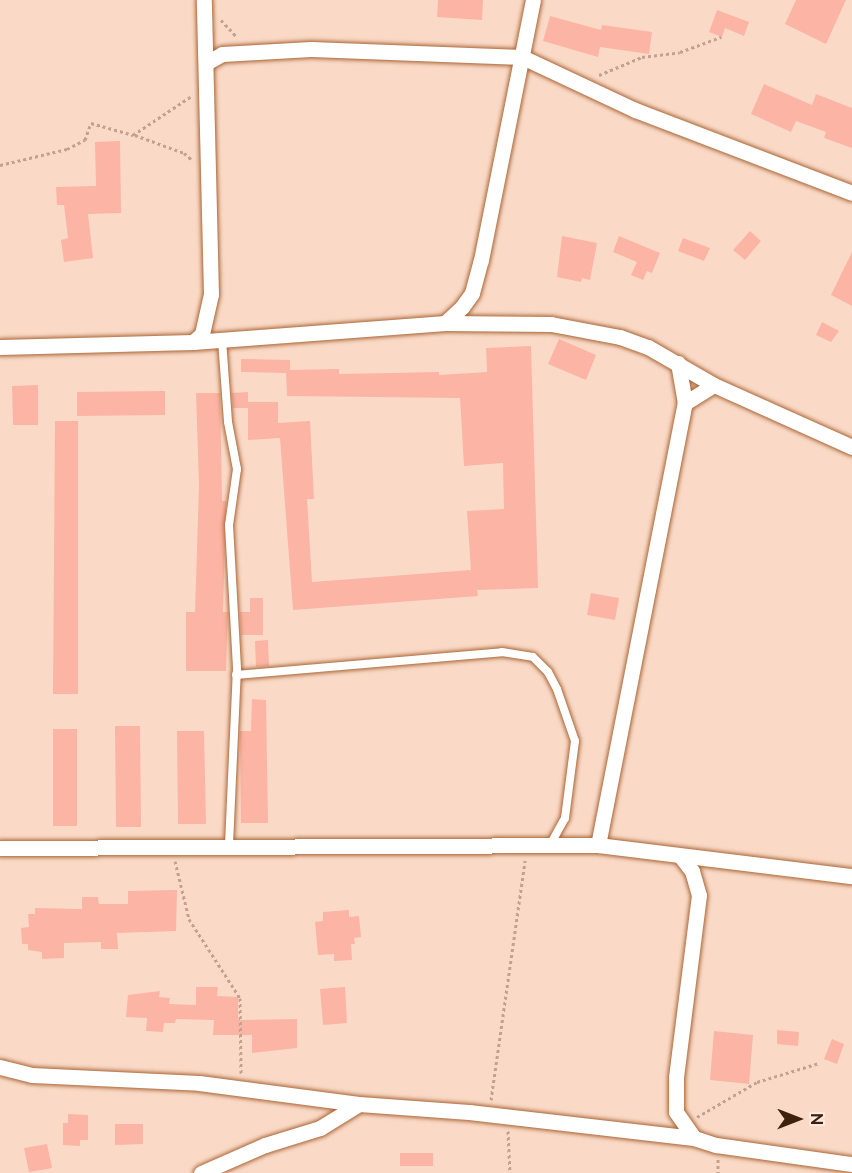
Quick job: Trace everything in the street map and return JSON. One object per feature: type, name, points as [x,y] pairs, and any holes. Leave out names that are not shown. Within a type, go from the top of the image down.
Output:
[{"type":"street","points":[[193,342],[206,322],[211,294],[209,176],[204,79],[206,63],[204,0]]},
{"type":"street","points":[[445,323],[462,307],[475,282],[533,0]]},
{"type":"street","points":[[205,40],[222,54]]},
{"type":"street","points":[[206,63],[222,54],[311,49],[522,57],[568,81],[852,192]]},
{"type":"street","points":[[0,347],[193,342],[445,323],[551,324],[620,338],[678,363],[714,385],[852,447]]},
{"type":"street","points":[[598,845],[685,403],[678,363]]},
{"type":"street","points":[[685,403],[714,385]]},
{"type":"street","points":[[0,849],[550,843],[598,845],[681,857],[852,876]]},
{"type":"street","points":[[681,857],[692,871],[699,896],[676,1078],[676,1112],[694,1138]]},
{"type":"street","points":[[0,1066],[32,1075],[241,1087],[359,1104],[489,1114],[694,1138],[716,1145],[852,1164]]},
{"type":"street","points":[[201,1173],[265,1145],[320,1128],[359,1104]]},
{"type":"lane","points":[[222,340],[228,422],[237,469],[229,525],[236,675],[229,845]]},
{"type":"lane","points":[[236,675],[502,652],[533,657],[548,672],[557,689],[575,741],[565,818],[550,843]]},
{"type":"path","points":[[204,0],[251,51]]},
{"type":"path","points":[[568,81],[617,70],[652,54],[680,52],[721,38]]},
{"type":"path","points":[[133,135],[189,98],[204,79]]},
{"type":"path","points":[[0,165],[68,149],[85,140],[91,123],[184,153],[209,176]]},
{"type":"path","points":[[489,1114],[527,843]]},
{"type":"path","points":[[174,846],[176,876],[189,919],[240,998],[241,1087]]},
{"type":"path","points":[[680,1120],[696,1117],[768,1077],[819,1063]]},
{"type":"path","points":[[506,1117],[510,1173]]},
{"type":"building","points":[[438,0],[483,0],[482,20],[437,17]]},
{"type":"building","points":[[796,0],[846,0],[826,44],[785,24]]},
{"type":"building","points":[[717,10],[749,22],[744,36],[725,28],[722,37],[709,32]]},
{"type":"building","points":[[550,16],[601,30],[602,25],[652,32],[649,54],[600,47],[598,57],[543,41]]},
{"type":"building","points":[[764,84],[812,105],[816,94],[852,108],[852,148],[824,138],[826,132],[796,121],[791,132],[751,114]]},
{"type":"building","points":[[120,141],[121,213],[88,214],[93,258],[64,262],[61,240],[68,238],[64,205],[57,205],[56,187],[96,186],[95,142]]},
{"type":"building","points":[[750,231],[761,241],[745,260],[733,250]]},
{"type":"building","points":[[562,236],[597,243],[590,280],[582,278],[581,282],[557,277]]},
{"type":"building","points":[[619,236],[660,253],[652,273],[647,271],[643,280],[631,275],[637,262],[613,252]]},
{"type":"building","points":[[683,238],[710,248],[704,261],[678,251]]},
{"type":"building","points":[[852,252],[852,306],[831,295]]},
{"type":"building","points":[[822,322],[839,331],[831,342],[816,335]]},
{"type":"building","points":[[559,339],[596,355],[586,380],[548,364]]},
{"type":"building","points":[[531,346],[538,588],[477,590],[478,596],[293,610],[280,438],[248,440],[248,408],[233,408],[232,393],[248,392],[248,402],[278,402],[278,423],[310,421],[314,499],[307,499],[312,582],[471,570],[467,511],[504,509],[503,463],[464,466],[460,398],[287,396],[286,373],[241,372],[241,359],[290,360],[290,370],[339,369],[339,374],[439,372],[439,375],[487,372],[486,348]]},
{"type":"building","points":[[38,385],[38,425],[13,425],[12,386]]},
{"type":"building","points":[[165,391],[165,415],[77,416],[77,392]]},
{"type":"building","points":[[196,393],[220,393],[222,501],[226,501],[223,612],[228,612],[226,671],[186,671],[186,612],[195,612],[199,485]]},
{"type":"building","points":[[55,421],[78,421],[78,694],[53,694]]},
{"type":"building","points":[[591,593],[619,598],[615,620],[587,615]]},
{"type":"building","points":[[250,598],[263,598],[263,635],[241,635],[240,612],[250,612]]},
{"type":"building","points":[[268,640],[269,666],[256,667],[255,641]]},
{"type":"building","points":[[252,699],[266,700],[268,823],[241,823],[240,731],[251,731]]},
{"type":"building","points":[[115,726],[140,726],[141,827],[116,827]]},
{"type":"building","points":[[53,729],[77,729],[77,826],[53,826]]},
{"type":"building","points":[[177,731],[204,731],[206,824],[178,824]]},
{"type":"building","points":[[177,890],[176,931],[117,933],[118,949],[101,949],[101,942],[64,943],[64,958],[42,959],[42,952],[28,950],[28,944],[22,944],[21,928],[29,927],[28,914],[35,914],[35,908],[82,909],[82,897],[98,897],[99,904],[128,904],[128,891]]},
{"type":"building","points":[[349,910],[349,917],[359,916],[361,937],[354,938],[355,944],[351,944],[352,960],[334,961],[334,954],[318,955],[315,922],[323,921],[323,912]]},
{"type":"building","points":[[196,987],[218,987],[217,996],[238,997],[238,1020],[297,1019],[297,1048],[252,1053],[252,1035],[213,1035],[214,1020],[176,1019],[175,1023],[164,1023],[163,1032],[146,1031],[147,1018],[126,1017],[128,995],[160,991],[159,997],[170,998],[169,1004],[196,1005]]},
{"type":"building","points":[[345,987],[347,1023],[323,1025],[320,989]]},
{"type":"building","points":[[777,1030],[799,1032],[798,1046],[777,1044]]},
{"type":"building","points":[[714,1031],[753,1035],[749,1084],[710,1080]]},
{"type":"building","points":[[832,1039],[844,1044],[837,1064],[824,1059]]},
{"type":"building","points":[[68,1114],[88,1115],[88,1140],[80,1140],[80,1146],[63,1145],[63,1123],[68,1123]]},
{"type":"building","points":[[115,1124],[143,1124],[143,1144],[115,1145]]},
{"type":"building","points":[[47,1144],[52,1168],[29,1172],[24,1148]]},
{"type":"building","points":[[400,1153],[433,1153],[433,1166],[400,1166]]}]
